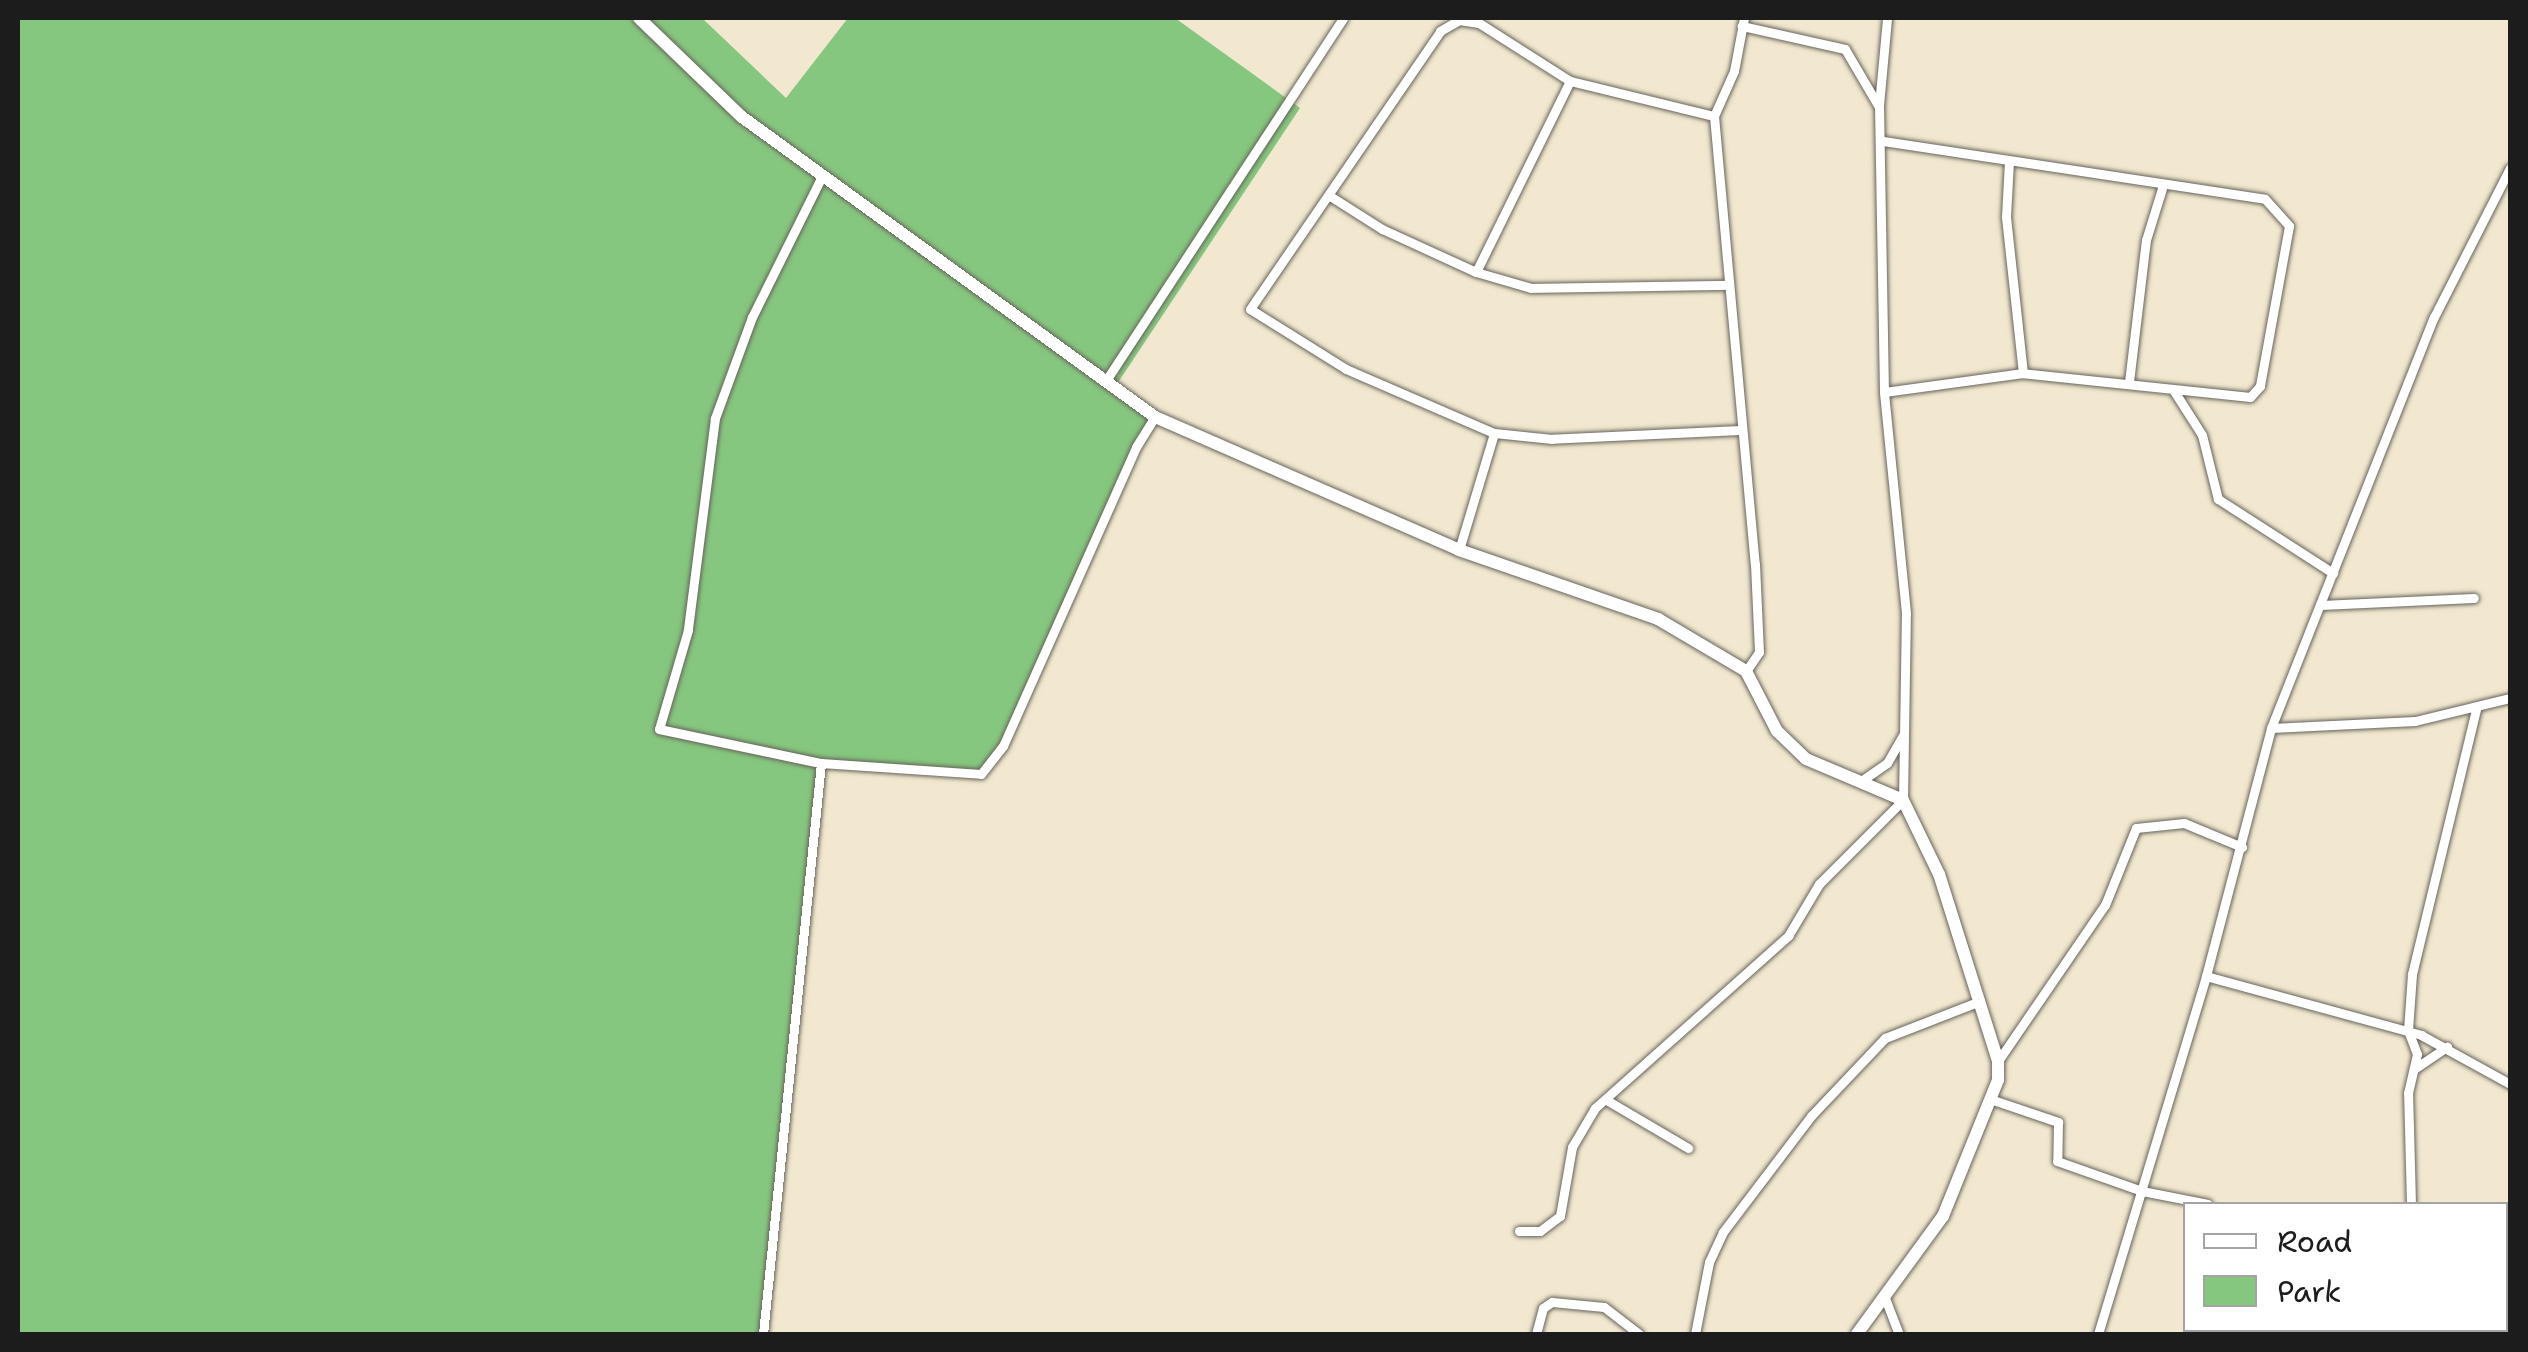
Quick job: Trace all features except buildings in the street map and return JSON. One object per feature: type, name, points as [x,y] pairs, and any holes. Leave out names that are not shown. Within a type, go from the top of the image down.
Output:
[{"type":"street","points":[[640,18],[716,95],[1103,384],[1155,417],[1459,550],[1631,607],[1746,671],[1790,746],[1806,760],[1864,780],[1903,800]]},
{"type":"street","points":[[1103,384],[1342,18]]},
{"type":"street","points":[[1857,1334],[1943,1216],[1992,1100],[1998,1060],[1939,874],[1903,800],[1904,557],[1884,392],[1883,141],[1879,107],[1888,18]]},
{"type":"street","points":[[1714,116],[1570,81],[1479,23],[1459,20],[1440,31],[1250,309],[1346,370],[1494,432],[1552,439],[1740,430]]},
{"type":"street","points":[[1746,671],[1759,652],[1714,116],[1734,71],[1743,22],[1845,49],[1879,107]]},
{"type":"street","points":[[1476,272],[1570,81]]},
{"type":"street","points":[[1883,141],[2265,199],[2290,226],[2256,394],[2174,390],[2023,373],[1884,392]]},
{"type":"street","points":[[2009,161],[2006,217],[2023,373]]},
{"type":"street","points":[[2098,1334],[2206,976],[2271,728],[2455,268],[2510,168]]},
{"type":"street","points":[[822,176],[752,317],[715,418],[688,630],[659,729],[821,764],[981,774],[989,767],[1155,417]]},
{"type":"street","points":[[2129,382],[2146,240],[2163,186]]},
{"type":"street","points":[[1330,196],[1382,229],[1476,272],[1531,288],[1577,291],[1728,285]]},
{"type":"street","points":[[2174,390],[2202,435],[2218,499],[2333,573]]},
{"type":"street","points":[[1459,550],[1494,432]]},
{"type":"street","points":[[2320,605],[2474,598]]},
{"type":"street","points":[[2271,728],[2361,727],[2476,709],[2510,698]]},
{"type":"street","points":[[2411,1202],[2408,1093],[2417,1054],[2408,1030],[2412,974],[2476,709]]},
{"type":"street","points":[[1864,780],[1887,763],[1906,732]]},
{"type":"street","points":[[764,1334],[821,764]]},
{"type":"street","points":[[1519,1231],[1540,1231],[1560,1216],[1572,1147],[1584,1120],[1719,991],[1788,936],[1819,884],[1903,800]]},
{"type":"street","points":[[1998,1060],[2105,905],[2136,828],[2184,823],[2242,847]]},
{"type":"street","points":[[2206,976],[2408,1030],[2447,1046],[2510,1084]]},
{"type":"street","points":[[1695,1334],[1710,1262],[1723,1232],[1811,1116],[1885,1038],[1980,1001]]},
{"type":"street","points":[[2414,1069],[2447,1046]]},
{"type":"street","points":[[1992,1100],[2058,1122],[2063,1130],[2057,1161],[2142,1191],[2198,1202]]},
{"type":"street","points":[[1608,1101],[1688,1148]]},
{"type":"street","points":[[1885,1298],[1899,1334]]},
{"type":"street","points":[[1536,1334],[1543,1308],[1552,1302],[1604,1306],[1639,1334]]},
{"type":"green space","points":[[18,18],[702,18],[786,98],[848,18],[1175,18],[1300,108],[1113,390],[1155,417],[1136,447],[1003,746],[981,774],[822,763],[763,1334],[18,1334]]}]
